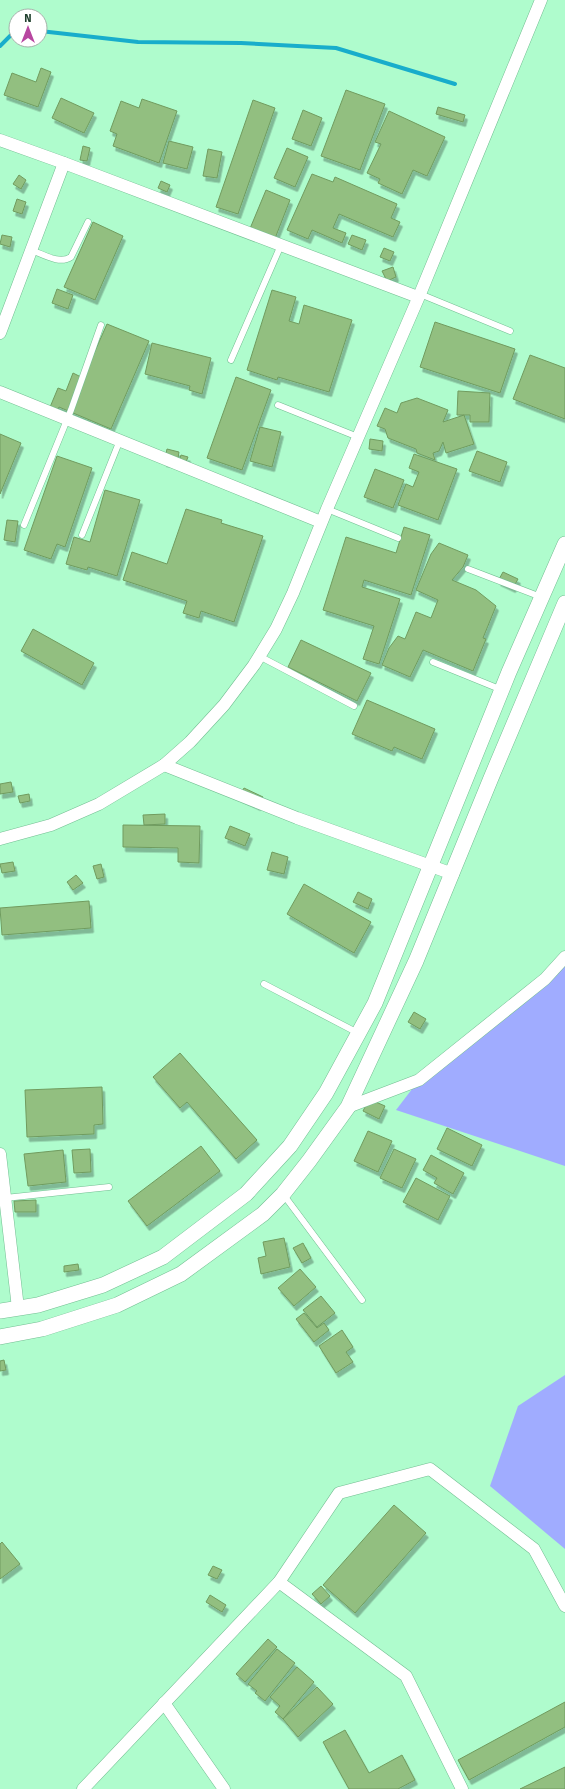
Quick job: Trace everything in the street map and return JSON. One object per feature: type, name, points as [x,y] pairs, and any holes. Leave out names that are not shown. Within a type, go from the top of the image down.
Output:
[{"type":"street","points":[[0,839],[51,825],[99,804],[164,765],[190,742],[224,705],[259,656],[276,629],[290,599],[327,509],[419,296],[541,0]]},
{"type":"street","points":[[0,140],[419,296]]},
{"type":"street","points":[[0,333],[64,163]]},
{"type":"street","points":[[0,392],[322,522]]},
{"type":"street","points":[[0,1311],[38,1306],[103,1285],[163,1257],[246,1194],[290,1146],[326,1093],[375,1003],[414,903],[502,690],[565,544]]},
{"type":"street","points":[[0,1337],[42,1329],[117,1305],[181,1274],[263,1214],[283,1194],[309,1161],[348,1107],[416,961],[565,603]]},
{"type":"street","points":[[164,765],[297,818],[453,874]]},
{"type":"street","points":[[348,1107],[419,1080],[544,979],[565,957]]},
{"type":"street","points":[[0,1154],[18,1308]]},
{"type":"street","points":[[83,1789],[279,1582],[339,1493],[430,1468],[534,1549],[565,1606]]},
{"type":"street","points":[[279,1582],[406,1676],[462,1789]]},
{"type":"street","points":[[164,1703],[224,1789]]},
{"type":"lane","points":[[31,250],[59,260],[67,260],[71,257],[88,222]]},
{"type":"lane","points":[[231,360],[281,245]]},
{"type":"lane","points":[[419,296],[510,331]]},
{"type":"lane","points":[[24,525],[67,419],[101,325]]},
{"type":"lane","points":[[278,405],[358,437]]},
{"type":"lane","points":[[82,535],[120,440]]},
{"type":"lane","points":[[327,509],[398,538]]},
{"type":"lane","points":[[468,569],[542,597]]},
{"type":"lane","points":[[259,656],[354,706]]},
{"type":"lane","points":[[433,662],[502,690]]},
{"type":"lane","points":[[264,984],[358,1033]]},
{"type":"lane","points":[[5,1198],[109,1187]]},
{"type":"lane","points":[[283,1194],[362,1300]]},
{"type":"shaded area","points":[[565,957],[565,1166],[396,1110],[419,1080]]},
{"type":"shaded area","points":[[565,1375],[565,1549],[490,1486],[518,1406]]},
{"type":"building","points":[[41,68],[51,72],[38,107],[4,95],[12,73],[36,82]]},
{"type":"building","points":[[346,90],[385,104],[360,170],[321,156]]},
{"type":"building","points":[[61,98],[94,113],[84,133],[52,118]]},
{"type":"building","points":[[142,99],[177,111],[159,163],[113,146],[117,134],[110,131],[121,101],[139,108]]},
{"type":"building","points":[[253,100],[275,108],[238,214],[216,207]]},
{"type":"building","points":[[438,107],[465,115],[463,122],[436,114]]},
{"type":"building","points":[[303,110],[322,118],[311,146],[292,139]]},
{"type":"building","points":[[389,111],[445,137],[427,176],[413,170],[402,194],[378,183],[380,179],[367,173],[381,144],[375,142]]},
{"type":"building","points":[[169,141],[193,147],[187,169],[163,163]]},
{"type":"building","points":[[83,146],[90,148],[87,161],[80,160]]},
{"type":"building","points":[[287,148],[308,157],[295,187],[274,178]]},
{"type":"building","points":[[208,149],[222,152],[217,178],[203,176]]},
{"type":"building","points":[[312,174],[333,182],[335,177],[397,204],[391,218],[400,222],[393,237],[339,214],[333,228],[346,233],[342,243],[312,230],[308,239],[287,230]]},
{"type":"building","points":[[19,175],[26,180],[21,189],[13,184]]},
{"type":"building","points":[[161,181],[170,185],[167,192],[158,188]]},
{"type":"building","points":[[266,190],[290,200],[274,241],[249,231]]},
{"type":"building","points":[[17,199],[26,202],[22,214],[13,211]]},
{"type":"building","points":[[93,222],[123,236],[95,300],[64,287]]},
{"type":"building","points":[[2,235],[12,237],[10,247],[0,244]]},
{"type":"building","points":[[352,235],[366,240],[362,250],[348,244]]},
{"type":"building","points":[[384,248],[394,252],[390,261],[380,257]]},
{"type":"building","points":[[393,267],[396,277],[387,281],[382,271]]},
{"type":"building","points":[[57,289],[73,295],[68,309],[52,303]]},
{"type":"building","points":[[272,290],[296,297],[289,321],[299,324],[304,305],[352,320],[329,392],[278,377],[277,380],[247,370]]},
{"type":"building","points":[[435,322],[515,349],[500,393],[420,367]]},
{"type":"building","points":[[107,324],[149,341],[111,429],[59,407],[55,415],[48,412],[58,388],[66,391],[73,373],[83,378]]},
{"type":"building","points":[[152,343],[211,358],[202,394],[189,390],[190,386],[145,374]]},
{"type":"building","points":[[530,355],[565,368],[565,419],[513,399]]},
{"type":"building","points":[[236,377],[271,390],[242,470],[207,458]]},
{"type":"building","points":[[458,391],[490,393],[489,422],[470,422],[470,415],[457,415]]},
{"type":"building","points":[[417,398],[448,410],[443,422],[464,415],[474,444],[446,453],[443,442],[439,451],[433,453],[435,460],[417,453],[416,449],[388,438],[385,429],[377,426],[385,408],[397,413],[401,403]]},
{"type":"building","points":[[260,427],[281,432],[272,467],[250,461]]},
{"type":"building","points":[[0,434],[21,443],[0,494]]},
{"type":"building","points":[[370,439],[383,441],[382,451],[369,449]]},
{"type":"building","points":[[167,449],[179,452],[177,464],[164,462]]},
{"type":"building","points":[[477,451],[507,462],[500,482],[469,471]]},
{"type":"building","points":[[414,454],[457,469],[438,520],[398,505],[406,484],[413,487],[419,472],[409,468]]},
{"type":"building","points":[[181,455],[188,457],[184,467],[178,465]]},
{"type":"building","points":[[57,456],[92,468],[65,547],[57,544],[51,559],[24,550]]},
{"type":"building","points":[[375,469],[404,480],[393,508],[364,497]]},
{"type":"building","points":[[105,490],[140,500],[117,576],[88,567],[87,570],[66,564],[74,537],[90,542]]},
{"type":"building","points":[[186,509],[222,520],[221,523],[263,536],[234,622],[201,611],[199,618],[183,613],[187,601],[123,580],[132,552],[167,564]]},
{"type":"building","points":[[7,520],[18,521],[15,542],[4,540]]},
{"type":"building","points":[[404,527],[430,535],[411,595],[364,580],[362,587],[400,599],[379,664],[363,659],[374,626],[323,610],[346,537],[396,553]]},
{"type":"building","points":[[439,543],[468,555],[463,567],[452,580],[476,590],[496,606],[483,638],[486,639],[473,671],[423,650],[410,677],[382,665],[389,648],[398,636],[405,639],[416,612],[431,618],[438,600],[416,590],[431,554]]},
{"type":"building","points":[[503,572],[518,579],[513,588],[498,581]]},
{"type":"building","points":[[33,629],[94,663],[82,685],[21,651]]},
{"type":"building","points":[[301,640],[371,673],[357,701],[288,667]]},
{"type":"building","points":[[367,700],[435,729],[422,759],[394,747],[392,751],[352,734]]},
{"type":"building","points":[[11,782],[13,792],[0,794],[0,784]]},
{"type":"building","points":[[244,788],[263,797],[258,806],[239,797]]},
{"type":"building","points":[[29,794],[30,801],[20,803],[18,796]]},
{"type":"building","points":[[165,814],[165,824],[144,825],[143,815]]},
{"type":"building","points":[[123,825],[200,826],[199,863],[178,862],[178,848],[123,847]]},
{"type":"building","points":[[230,826],[250,834],[245,846],[225,838]]},
{"type":"building","points":[[272,852],[288,857],[284,874],[267,870]]},
{"type":"building","points":[[13,862],[15,871],[2,873],[0,864]]},
{"type":"building","points":[[101,864],[104,877],[97,879],[93,866]]},
{"type":"building","points":[[76,875],[83,883],[73,890],[67,882]]},
{"type":"building","points":[[304,884],[371,922],[354,953],[287,914]]},
{"type":"building","points":[[358,892],[372,899],[368,909],[353,902]]},
{"type":"building","points":[[89,901],[91,928],[2,935],[0,908]]},
{"type":"building","points":[[414,1012],[426,1019],[420,1029],[408,1022]]},
{"type":"building","points":[[180,1053],[257,1140],[236,1159],[187,1102],[180,1108],[153,1077]]},
{"type":"building","points":[[102,1087],[103,1124],[94,1125],[94,1134],[27,1137],[25,1090]]},
{"type":"building","points":[[369,1099],[385,1106],[379,1119],[363,1111]]},
{"type":"building","points":[[447,1128],[482,1145],[472,1166],[437,1149]]},
{"type":"building","points":[[368,1131],[392,1141],[378,1172],[354,1161]]},
{"type":"building","points":[[201,1146],[220,1171],[147,1226],[128,1201]]},
{"type":"building","points":[[90,1149],[91,1172],[74,1173],[72,1150]]},
{"type":"building","points":[[394,1149],[416,1159],[402,1188],[380,1178]]},
{"type":"building","points":[[63,1150],[66,1182],[28,1186],[24,1154]]},
{"type":"building","points":[[431,1155],[464,1173],[453,1194],[434,1183],[437,1178],[423,1170]]},
{"type":"building","points":[[416,1178],[450,1196],[438,1220],[403,1202]]},
{"type":"building","points":[[36,1200],[36,1212],[15,1212],[14,1201]]},
{"type":"building","points":[[284,1238],[290,1267],[261,1274],[258,1258],[266,1256],[263,1242]]},
{"type":"building","points":[[303,1243],[311,1258],[302,1263],[293,1248]]},
{"type":"building","points":[[78,1264],[79,1270],[64,1272],[64,1266]]},
{"type":"building","points":[[300,1269],[316,1287],[294,1306],[278,1288]]},
{"type":"building","points":[[321,1296],[335,1313],[317,1327],[303,1310]]},
{"type":"building","points":[[304,1313],[317,1328],[324,1323],[329,1330],[314,1342],[296,1319]]},
{"type":"building","points":[[342,1330],[353,1347],[346,1352],[353,1362],[336,1373],[319,1346]]},
{"type":"building","points":[[4,1360],[6,1370],[0,1371],[0,1361]]},
{"type":"building","points":[[394,1505],[426,1533],[355,1613],[323,1585]]},
{"type":"building","points":[[2,1542],[20,1564],[0,1579],[0,1544]]},
{"type":"building","points":[[213,1566],[222,1570],[217,1579],[208,1575]]},
{"type":"building","points":[[321,1586],[330,1596],[321,1604],[312,1594]]},
{"type":"building","points":[[210,1595],[226,1605],[222,1612],[206,1602]]},
{"type":"building","points":[[268,1639],[277,1647],[245,1682],[236,1674]]},
{"type":"building","points":[[277,1649],[295,1663],[265,1701],[255,1693],[257,1691],[248,1684]]},
{"type":"building","points":[[297,1667],[314,1682],[283,1719],[275,1712],[280,1706],[270,1697]]},
{"type":"building","points":[[317,1687],[333,1704],[298,1737],[283,1719]]},
{"type":"building","points":[[565,1702],[565,1727],[469,1780],[458,1760]]},
{"type":"building","points":[[345,1730],[369,1773],[402,1755],[415,1780],[398,1789],[349,1789],[323,1742]]},
{"type":"building","points":[[565,1767],[565,1789],[520,1789]]},
{"type":"waterway","points":[[48,32],[138,42],[241,43],[336,48],[455,84]]},
{"type":"waterway","points":[[0,46],[8,38]]}]
